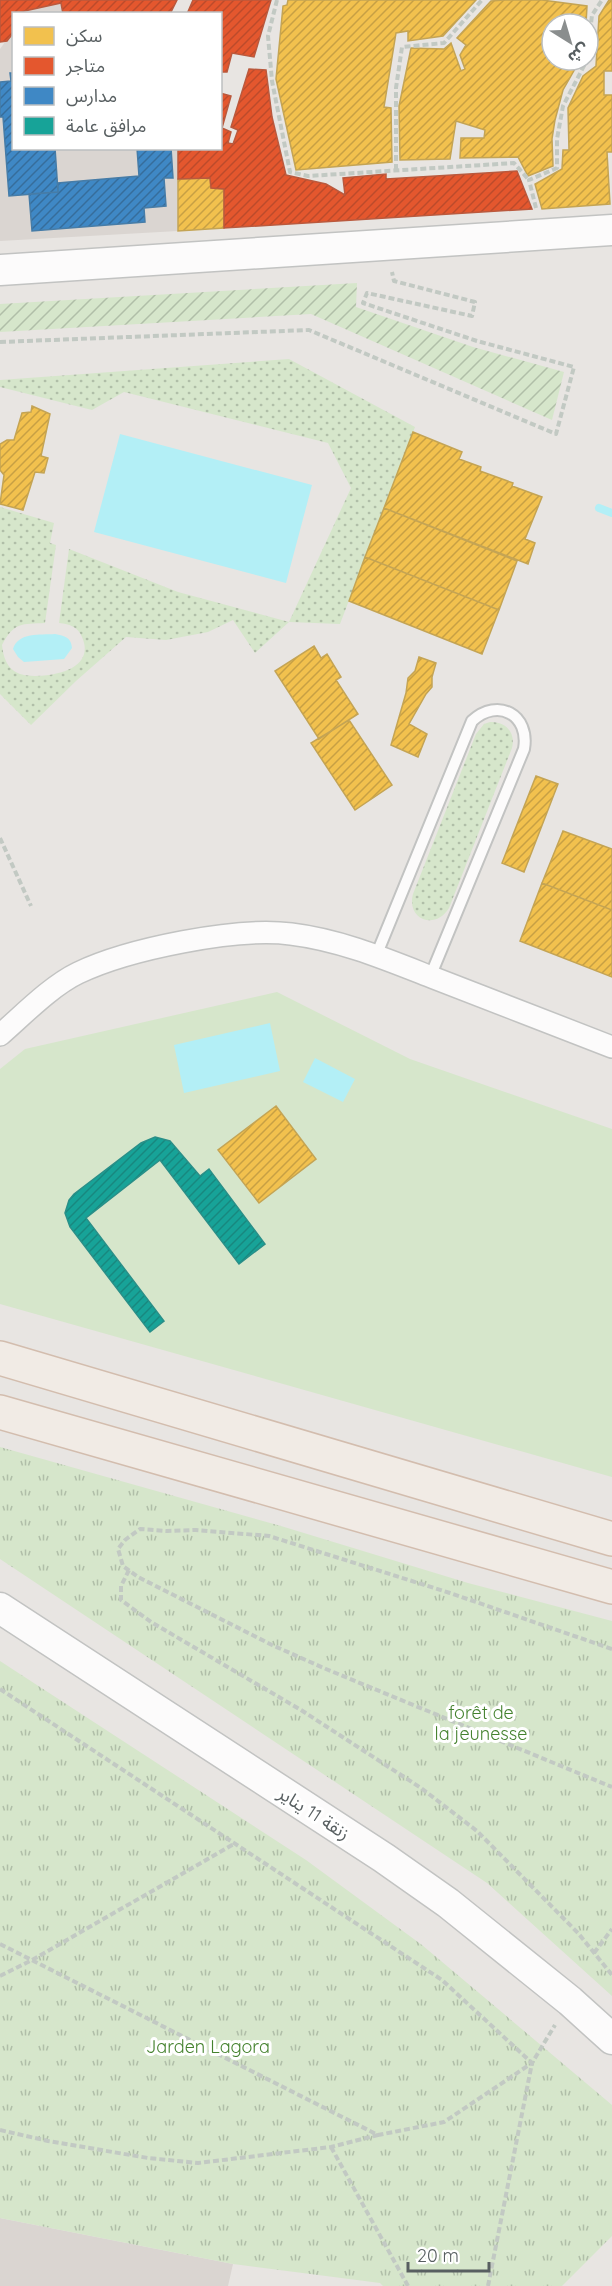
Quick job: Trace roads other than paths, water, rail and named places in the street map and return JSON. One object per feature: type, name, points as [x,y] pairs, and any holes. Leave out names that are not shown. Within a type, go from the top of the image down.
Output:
[{"type":"main road","points":[[0,270],[612,230]]},
{"type":"main road","points":[[0,1358],[612,1539]]},
{"type":"main road","points":[[0,1413],[612,1587]]},
{"type":"main road","name":"زنقة 11 يناير","points":[[0,1608],[384,1858],[448,1903],[570,2001],[612,2039]]},
{"type":"street","points":[[0,1035],[49,993],[77,973],[118,958],[163,946],[224,935],[290,934],[324,940],[376,956],[612,1047]]},
{"type":"lane","points":[[376,956],[468,729],[479,714],[498,709],[507,711],[521,723],[526,740],[524,749],[430,977]]},
{"type":"water","points":[[120,434],[312,485],[286,583],[94,532]]},
{"type":"water","points":[[62,635],[70,641],[72,648],[64,659],[24,662],[13,649],[25,637]]},
{"type":"water","points":[[270,1023],[280,1071],[184,1093],[174,1045]]},
{"type":"water","points":[[315,1058],[355,1079],[343,1102],[303,1082]]},
{"type":"waterway","points":[[599,508],[612,513]]},
{"type":"park label","name":"forêt de la jeunesse","points":[[481,1722]]},
{"type":"park label","name":"Jarden Lagora","points":[[208,2046]]}]
